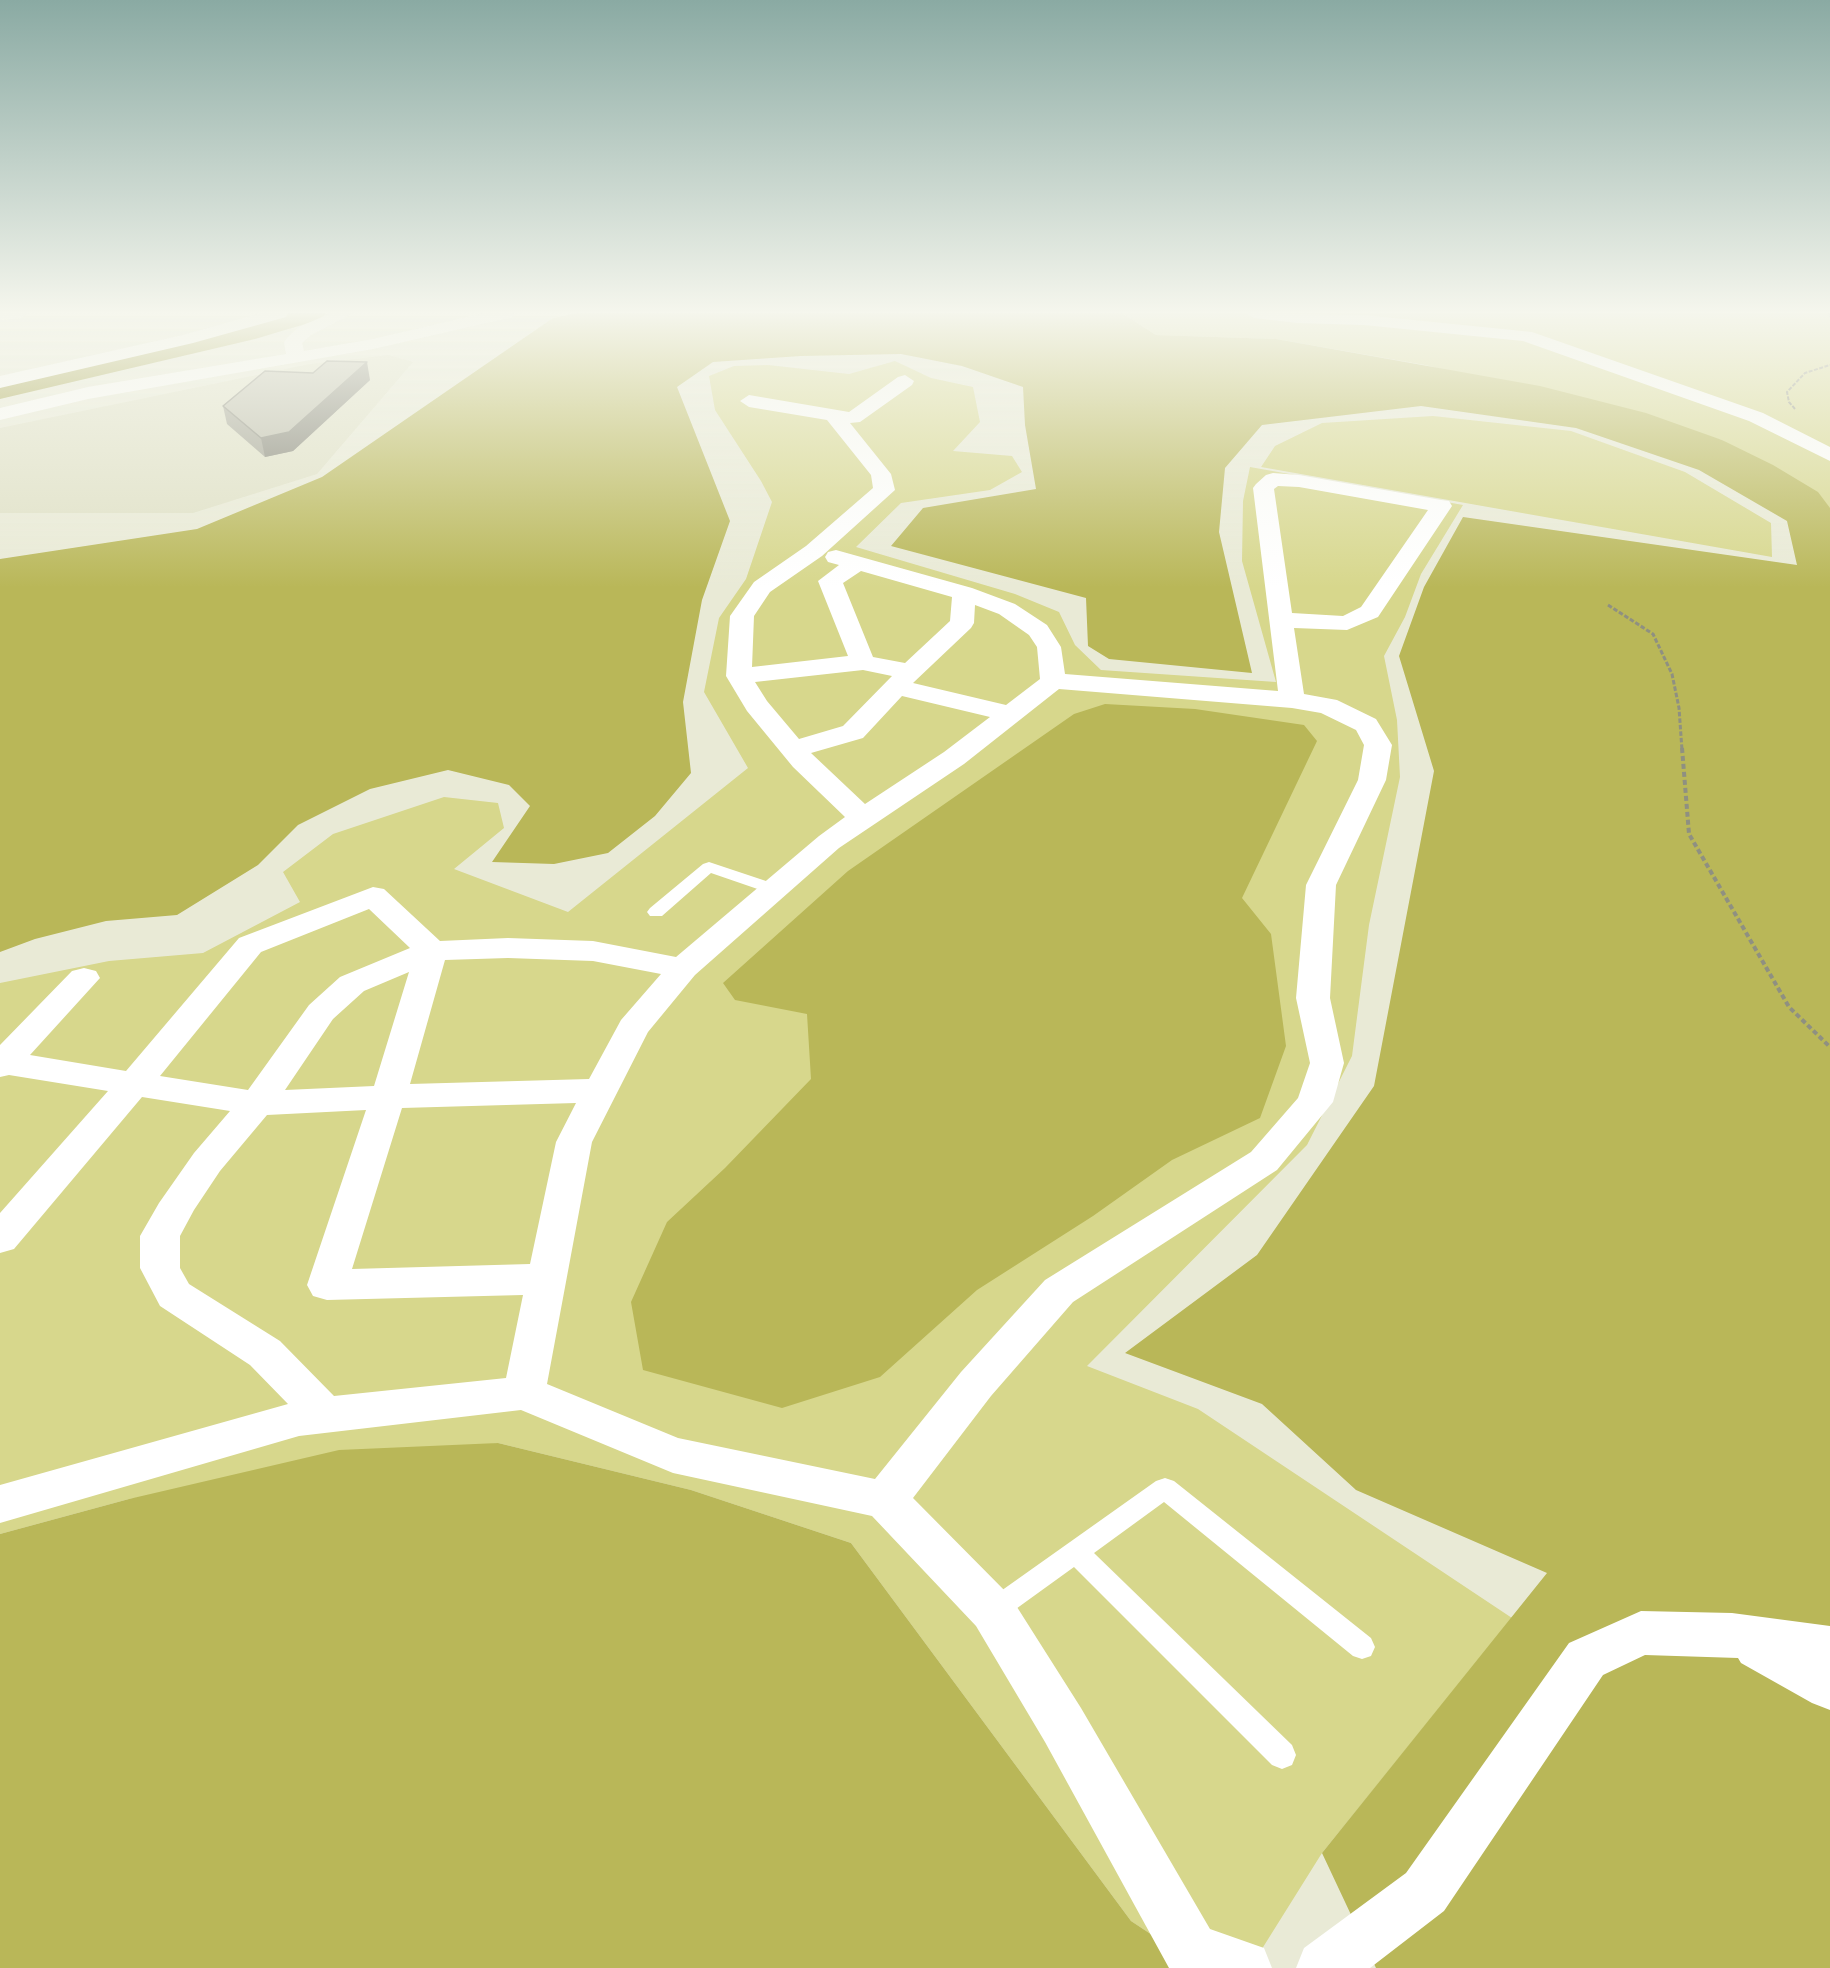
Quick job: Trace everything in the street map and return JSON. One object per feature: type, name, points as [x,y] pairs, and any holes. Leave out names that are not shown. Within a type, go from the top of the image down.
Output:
[{"type":"street","points":[[0,414],[38,405]]},
{"type":"street","points":[[767,405],[853,418],[871,405]]},
{"type":"street","points":[[1724,405],[1756,417],[1830,455]]},
{"type":"street","points":[[833,415],[881,474],[884,490],[814,551],[762,587],[742,616],[739,676],[756,705],[793,749],[863,818]]},
{"type":"street","points":[[1281,620],[1347,623],[1370,612],[1441,506],[1299,481],[1273,479],[1263,488],[1281,620],[1292,700]]},
{"type":"street","points":[[814,551],[964,593],[1007,609],[1038,630],[1049,647],[1053,681]]},
{"type":"street","points":[[858,563],[830,580],[863,662]]},
{"type":"street","points":[[793,749],[853,732],[962,623],[964,593]]},
{"type":"street","points":[[739,676],[863,662],[903,680],[1010,714]]},
{"type":"street","points":[[524,1393],[574,1142],[633,1028],[683,968],[829,842],[954,758],[1053,681],[1292,700],[1328,706],[1367,725],[1378,745],[1372,780],[1321,885],[1313,998],[1327,1063],[1315,1102],[1264,1161],[1059,1291],[976,1384],[885,1500]]},
{"type":"street","points":[[0,1239],[250,945],[373,896],[432,951]]},
{"type":"street","points":[[324,1414],[265,1353],[174,1295],[160,1268],[160,1236],[178,1203],[207,1162],[257,1103],[321,1012],[352,984],[432,951],[508,948],[593,951],[683,968]]},
{"type":"street","points":[[432,951],[388,1097],[327,1285],[547,1279]]},
{"type":"street","points":[[1,1064],[84,978]]},
{"type":"street","points":[[1,1064],[257,1103],[601,1090]]},
{"type":"street","points":[[0,1504],[299,1418],[524,1393],[673,1455],[885,1500],[993,1611],[1063,1725],[1188,1959],[1244,1968]]},
{"type":"street","points":[[1324,1968],[1425,1892],[1586,1659],[1641,1633],[1732,1635],[1830,1648]]},
{"type":"street","points":[[1732,1635],[1808,1673],[1830,1687]]},
{"type":"lane","points":[[656,912],[709,867],[775,890]]},
{"type":"lane","points":[[993,1611],[1165,1488],[1362,1647]]},
{"type":"lane","points":[[1076,1552],[1282,1755]]},
{"type":"path","points":[[1791,405],[1801,417]]},
{"type":"path","points":[[1608,605],[1653,634],[1672,674],[1679,708],[1689,834],[1789,1006],[1830,1047]]},
{"type":"shaded area","points":[[112,405],[376,405],[317,474],[193,513],[0,513],[0,428]]},
{"type":"shaded area","points":[[427,405],[684,405],[730,521],[702,600],[683,702],[691,773],[655,816],[608,853],[554,864],[492,862],[530,806],[509,785],[448,770],[370,789],[298,825],[258,865],[177,915],[106,921],[35,939],[0,952],[0,559],[197,529],[322,477]]},
{"type":"shaded area","points":[[714,405],[977,405],[980,422],[953,451],[1012,456],[1022,472],[990,490],[901,503],[856,547],[1015,594],[1059,612],[1075,645],[1101,670],[1276,682],[1242,561],[1243,501],[1250,467],[1463,505],[1421,574],[1405,617],[1384,656],[1397,720],[1400,777],[1369,925],[1352,1056],[1307,1145],[1087,1366],[1198,1409],[1512,1618],[1322,1853],[1250,1968],[1202,1968],[1131,1921],[851,1543],[691,1490],[498,1443],[129,1499],[0,1534],[0,983],[109,961],[203,953],[300,902],[283,872],[333,834],[444,797],[498,803],[504,828],[454,869],[568,912],[748,768],[704,692],[719,618],[746,579],[772,502],[715,410]]},
{"type":"shaded area","points":[[1024,405],[1614,405],[1646,413],[1722,440],[1773,465],[1818,492],[1830,508],[1830,1968],[1376,1968],[1322,1853],[1547,1573],[1356,1490],[1262,1404],[1125,1353],[1257,1255],[1374,1086],[1434,771],[1399,656],[1424,587],[1463,517],[1797,565],[1787,521],[1699,470],[1576,428],[1421,406],[1262,425],[1225,468],[1219,532],[1252,673],[1109,659],[1088,646],[1086,598],[891,546],[923,508],[1036,489],[1025,425]]},
{"type":"shaded area","points":[[1583,405],[1830,405],[1830,516],[1722,440]]},
{"type":"shaded area","points":[[1433,416],[1571,431],[1685,472],[1771,523],[1772,557],[1261,467],[1275,446],[1322,423]]},
{"type":"shaded area","points":[[1105,704],[1195,709],[1304,725],[1317,741],[1242,898],[1271,934],[1286,1046],[1260,1118],[1172,1160],[1093,1216],[977,1290],[880,1377],[782,1408],[643,1370],[631,1302],[667,1222],[725,1168],[811,1079],[807,1014],[735,1000],[723,983],[848,871],[1074,714]]},
{"type":"shaded area","points":[[498,1443],[691,1490],[851,1543],[1131,1921],[1202,1968],[0,1968],[0,1534],[129,1499],[339,1450]]},
{"type":"building","points":[[319,405],[289,432],[261,438],[223,406]]}]
